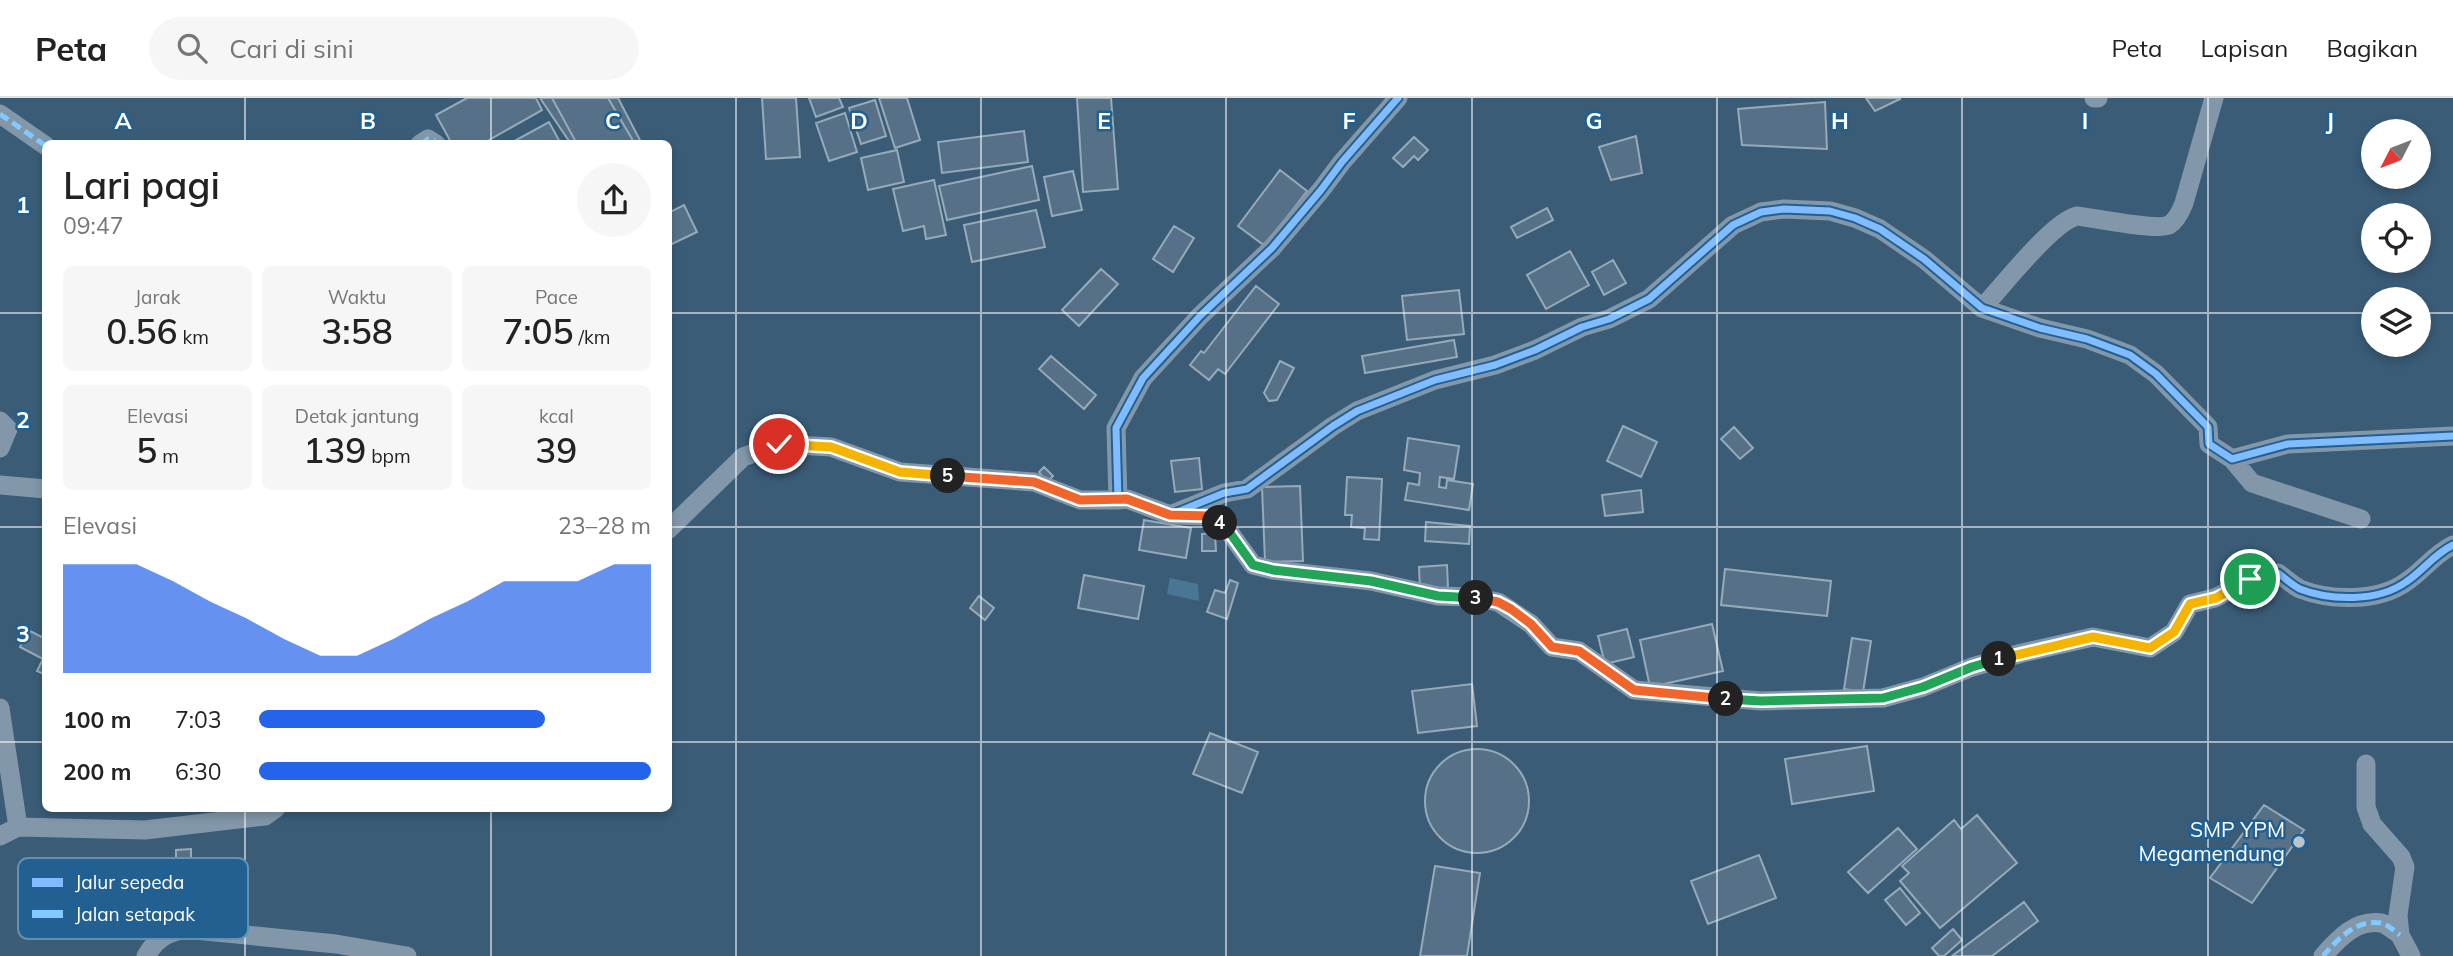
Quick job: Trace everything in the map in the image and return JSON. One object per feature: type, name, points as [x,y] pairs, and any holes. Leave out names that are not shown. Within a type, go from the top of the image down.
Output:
[{"type":"street","points":[[1118,500],[1116,428],[1143,378],[1200,316],[1272,248],[1398,98]]},
{"type":"street","points":[[1982,308],[2051,232],[2068,218],[2077,216],[2156,227],[2172,224],[2184,203],[2211,98]]},
{"type":"street","points":[[0,114],[42,143]]},
{"type":"street","points":[[1170,515],[1224,493],[1247,489],[1357,411],[1435,380],[1495,365],[1535,350],[1582,327],[1620,314],[1649,299],[1733,225],[1761,212],[1784,208],[1835,212],[1880,229],[1924,260],[1982,308],[2040,328],[2087,339],[2130,355],[2156,374],[2208,427],[2209,444],[2232,459],[2252,483],[2361,519]]},
{"type":"street","points":[[0,421],[8,429],[0,448]]},
{"type":"street","points":[[2232,459],[2288,444],[2453,436]]},
{"type":"street","points":[[672,526],[743,457],[779,444],[831,447],[900,472],[1034,482],[1080,500],[1127,499],[1170,515],[1209,516],[1225,526],[1253,565],[1273,570],[1371,581],[1438,596],[1471,597],[1498,602],[1531,624],[1552,647],[1579,651],[1634,690],[1761,701],[1883,698],[1923,687],[1972,667],[2093,637],[2150,648],[2174,632],[2190,604],[2216,598],[2250,579],[2278,573],[2298,588],[2324,596],[2351,598],[2389,592],[2406,582],[2439,552],[2453,545]]},
{"type":"street","points":[[0,485],[42,489]]},
{"type":"street","points":[[0,708],[18,827]]},
{"type":"street","points":[[2366,764],[2366,807],[2372,824],[2401,857],[2405,867],[2400,892],[2400,936]]},
{"type":"street","points":[[0,836],[18,827],[145,830],[265,816],[270,812]]},
{"type":"street","points":[[2323,956],[2337,940],[2360,923],[2383,923],[2400,936],[2410,956]]},
{"type":"street","points":[[248,935],[336,944],[407,956]]},
{"type":"street","points":[[146,956],[160,939]]},
{"type":"water","points":[[1170,578],[1198,584],[1199,601],[1167,594]]},
{"type":"building","points":[[467,98],[536,98],[542,110],[489,140],[450,140],[436,115]]},
{"type":"building","points":[[540,98],[608,98],[633,140],[568,140]]},
{"type":"building","points":[[552,98],[618,98],[640,140],[575,140]]},
{"type":"building","points":[[762,98],[796,98],[800,157],[766,159]]},
{"type":"building","points":[[809,98],[839,98],[843,107],[816,117]]},
{"type":"building","points":[[879,98],[907,98],[920,140],[895,148]]},
{"type":"building","points":[[1077,98],[1111,98],[1118,189],[1083,192]]},
{"type":"building","points":[[1866,98],[1900,98],[1900,99],[1875,111]]},
{"type":"building","points":[[875,100],[886,136],[861,144],[849,108]]},
{"type":"building","points":[[1825,102],[1827,149],[1742,145],[1738,109]]},
{"type":"building","points":[[845,113],[857,152],[829,161],[816,123]]},
{"type":"building","points":[[549,122],[559,140],[516,140]]},
{"type":"building","points":[[1024,131],[1028,162],[942,173],[938,142]]},
{"type":"building","points":[[1636,136],[1642,173],[1611,180],[1599,147]]},
{"type":"building","points":[[1414,137],[1428,150],[1418,160],[1414,156],[1403,167],[1393,158]]},
{"type":"building","points":[[897,150],[904,182],[868,190],[861,158]]},
{"type":"building","points":[[1032,166],[1039,200],[947,220],[939,186]]},
{"type":"building","points":[[1280,170],[1307,191],[1265,246],[1238,226]]},
{"type":"building","points":[[1073,171],[1082,210],[1052,216],[1044,177]]},
{"type":"building","points":[[934,180],[946,235],[926,239],[924,226],[903,231],[893,189]]},
{"type":"building","points":[[684,205],[697,232],[672,244],[672,211]]},
{"type":"building","points":[[1547,208],[1553,220],[1517,238],[1511,227]]},
{"type":"building","points":[[1036,210],[1045,247],[972,262],[964,225]]},
{"type":"building","points":[[1174,226],[1194,238],[1173,272],[1153,259]]},
{"type":"building","points":[[1570,251],[1589,285],[1546,309],[1527,275]]},
{"type":"building","points":[[1613,260],[1626,283],[1604,295],[1592,272]]},
{"type":"building","points":[[1101,269],[1118,284],[1079,326],[1062,310]]},
{"type":"building","points":[[1256,286],[1279,304],[1225,374],[1218,369],[1209,380],[1190,365],[1201,351],[1204,353]]},
{"type":"building","points":[[1459,290],[1464,334],[1407,340],[1402,296]]},
{"type":"building","points":[[1454,340],[1457,357],[1365,373],[1362,356]]},
{"type":"building","points":[[1051,356],[1096,395],[1084,409],[1039,369]]},
{"type":"building","points":[[1280,361],[1294,368],[1277,400],[1269,401],[1264,393]]},
{"type":"building","points":[[1623,426],[1657,442],[1641,477],[1607,461]]},
{"type":"building","points":[[1734,427],[1753,448],[1740,459],[1721,439]]},
{"type":"building","points":[[1408,438],[1459,446],[1454,479],[1440,477],[1439,487],[1446,488],[1447,480],[1473,484],[1469,510],[1405,500],[1408,483],[1419,485],[1420,473],[1404,470]]},
{"type":"building","points":[[1199,458],[1202,489],[1175,492],[1171,461]]},
{"type":"building","points":[[1044,467],[1053,476],[1047,482],[1039,472]]},
{"type":"building","points":[[1347,477],[1382,479],[1379,540],[1364,539],[1365,528],[1351,527],[1352,515],[1345,515]]},
{"type":"building","points":[[1300,486],[1303,561],[1265,562],[1262,487]]},
{"type":"building","points":[[1641,490],[1643,512],[1605,516],[1602,495]]},
{"type":"building","points":[[1144,520],[1191,528],[1186,558],[1139,550]]},
{"type":"building","points":[[1426,522],[1470,526],[1469,544],[1425,541]]},
{"type":"building","points":[[1215,533],[1216,551],[1202,551],[1202,534]]},
{"type":"building","points":[[1447,565],[1448,588],[1420,590],[1419,567]]},
{"type":"building","points":[[1725,569],[1831,581],[1827,616],[1721,605]]},
{"type":"building","points":[[1084,575],[1144,586],[1138,619],[1078,608]]},
{"type":"building","points":[[1230,580],[1238,583],[1227,619],[1207,612],[1215,590],[1225,593]]},
{"type":"building","points":[[979,596],[994,608],[985,620],[970,608]]},
{"type":"building","points":[[1712,624],[1723,671],[1650,687],[1640,640]]},
{"type":"building","points":[[1627,629],[1634,657],[1605,664],[1598,636]]},
{"type":"building","points":[[28,630],[42,637],[42,658],[20,647]]},
{"type":"building","points":[[1852,638],[1871,641],[1863,692],[1844,689]]},
{"type":"building","points":[[1472,684],[1477,726],[1418,733],[1412,691]]},
{"type":"building","points":[[1210,733],[1258,752],[1242,793],[1193,774]]},
{"type":"building","points":[[1867,746],[1874,791],[1792,804],[1785,759]]},
{"type":"building","points":[[1477,749],[1497,753],[1514,764],[1525,781],[1529,801],[1525,821],[1514,838],[1497,849],[1477,853],[1457,849],[1440,838],[1429,821],[1425,801],[1429,781],[1440,764],[1457,753]]},
{"type":"building","points":[[2264,805],[2304,830],[2252,903],[2210,878]]},
{"type":"building","points":[[1977,815],[2017,863],[1940,928],[1900,881],[1909,873],[1902,866],[1954,820],[1961,829]]},
{"type":"building","points":[[1898,828],[1917,849],[1868,893],[1848,872]]},
{"type":"building","points":[[191,849],[191,858],[176,858],[176,850]]},
{"type":"building","points":[[1759,855],[1776,898],[1708,924],[1691,881]]},
{"type":"building","points":[[1435,866],[1480,873],[1467,956],[1420,956]]},
{"type":"building","points":[[1900,888],[1920,913],[1906,925],[1885,900]]},
{"type":"building","points":[[2024,902],[2038,921],[1992,956],[1952,956]]},
{"type":"building","points":[[1953,929],[1962,940],[1944,956],[1939,956],[1932,948]]},
{"type":"marked path","points":[[0,114],[42,143]]},
{"type":"marked path","points":[[426,140],[432,140]]},
{"type":"marked path","points":[[2323,956],[2341,937],[2364,924],[2383,924],[2400,935]]},
{"type":"cycle path","points":[[1398,98],[1272,248],[1200,316],[1143,378],[1116,428],[1118,500],[1127,499],[1170,515],[1224,493],[1247,489],[1357,411],[1435,380],[1495,365],[1535,350],[1582,327],[1609,319],[1649,299],[1733,225],[1761,212],[1784,209],[1830,211],[1855,218],[1880,229],[1924,259],[1982,308],[2040,328],[2087,339],[2130,355],[2156,374],[2208,427],[2209,444],[2232,459],[2288,444],[2453,436]]},
{"type":"cycle path","points":[[1177,515],[1209,516],[1225,526],[1253,565],[1273,570],[1371,581],[1438,596],[1471,597],[1498,602],[1531,624],[1552,647],[1579,651],[1634,690],[1761,701],[1883,698],[1923,687],[1972,667],[2093,637],[2150,648],[2174,632],[2190,604],[2215,598],[2250,579],[2278,573],[2297,587],[2312,593],[2354,598],[2368,596],[2395,589],[2453,545]]},
{"type":"place","name":"SMP YPM Megamendung","points":[[2299,842]]},
{"type":"route","points":[[779,444],[831,447],[900,472],[1034,482],[1080,500],[1127,499],[1170,515],[1209,516],[1225,526],[1253,565],[1273,570],[1371,581],[1438,596],[1471,597],[1498,602],[1531,624],[1552,647],[1579,651],[1634,690],[1694,696],[1761,701],[1883,698],[1923,687],[1972,667],[2093,637],[2150,648],[2174,632],[2190,604],[2216,598],[2250,579]]}]
